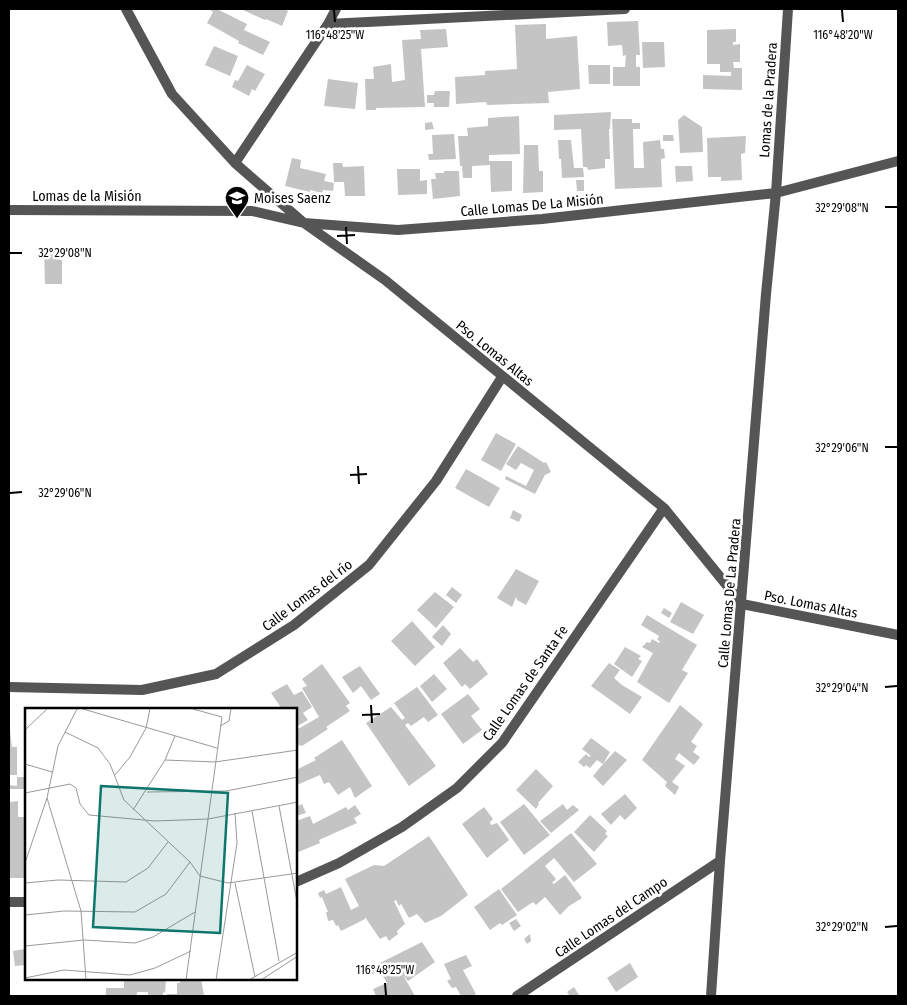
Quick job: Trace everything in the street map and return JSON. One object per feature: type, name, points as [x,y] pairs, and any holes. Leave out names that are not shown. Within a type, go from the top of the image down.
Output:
[{"type":"street","name":"Pso. Lomas Altas","points":[[126,9],[172,94],[235,163],[304,223],[385,280],[664,508],[742,604],[898,635]]},
{"type":"street","points":[[235,163],[328,24],[336,9]]},
{"type":"street","points":[[328,24],[625,9]]},
{"type":"street","name":"Lomas de la Pradera","points":[[776,193],[788,9]]},
{"type":"street","name":"Calle Lomas De La Misión","points":[[166,210],[252,211],[304,223],[398,230],[542,219],[776,193],[898,161]]},
{"type":"street","name":"Calle Lomas De La Pradera","points":[[712,996],[720,861],[765,304],[776,193]]},
{"type":"street","name":"Lomas de la Misión","points":[[9,210],[166,210]]},
{"type":"street","name":"Calle Lomas del río","points":[[9,687],[142,690],[216,674],[294,626],[369,565],[436,481],[502,377]]},
{"type":"street","name":"Calle Lomas de Santa Fe","points":[[298,881],[339,863],[402,827],[457,788],[502,743],[664,508]]},
{"type":"street","name":"Calle Lomas del Campo","points":[[517,996],[720,861]]},
{"type":"street","points":[[9,902],[25,902]]},
{"type":"building","points":[[210,9],[217,9],[247,24],[244,30],[270,42],[263,55],[238,43],[239,41],[207,23],[213,12]]},
{"type":"building","points":[[241,9],[284,9],[288,11],[282,26]]},
{"type":"building","points":[[638,21],[640,55],[636,55],[636,67],[640,67],[640,86],[613,86],[613,67],[625,67],[626,55],[623,56],[622,45],[608,46],[607,22]]},
{"type":"building","points":[[546,24],[546,39],[577,36],[580,89],[548,92],[549,103],[487,105],[486,102],[456,104],[455,77],[485,75],[485,71],[517,69],[515,25]]},
{"type":"building","points":[[446,29],[448,47],[421,49],[425,107],[366,110],[365,79],[374,79],[373,67],[391,64],[392,82],[405,80],[402,40],[421,39],[420,30]]},
{"type":"building","points":[[736,29],[736,42],[733,42],[733,45],[740,44],[740,62],[733,62],[734,68],[742,68],[742,90],[703,89],[703,75],[731,76],[731,72],[720,72],[720,64],[707,64],[707,30]]},
{"type":"building","points":[[642,42],[664,42],[665,67],[643,68]]},
{"type":"building","points":[[214,46],[238,56],[230,76],[205,65]]},
{"type":"building","points":[[247,65],[265,74],[255,91],[252,89],[249,96],[232,87],[235,80],[238,81]]},
{"type":"building","points":[[588,65],[610,65],[610,84],[589,84]]},
{"type":"building","points":[[328,79],[358,83],[355,109],[324,106]]},
{"type":"building","points":[[435,91],[450,91],[449,107],[434,107],[434,103],[427,103],[427,95],[434,95]]},
{"type":"building","points":[[611,112],[609,129],[610,159],[605,159],[605,168],[588,170],[587,167],[583,167],[581,129],[554,130],[554,115]]},
{"type":"building","points":[[684,115],[702,127],[703,152],[680,153],[678,120]]},
{"type":"building","points":[[519,116],[520,154],[489,155],[489,161],[512,161],[512,191],[491,192],[490,165],[472,166],[472,178],[463,178],[462,166],[460,166],[458,136],[468,136],[467,128],[488,126],[488,118]]},
{"type":"building","points":[[612,119],[632,119],[632,123],[640,123],[640,129],[633,129],[634,168],[644,168],[643,142],[660,140],[665,158],[661,159],[662,187],[615,189]]},
{"type":"building","points":[[432,122],[434,129],[425,130],[425,123]]},
{"type":"building","points":[[454,134],[456,159],[429,160],[428,154],[433,154],[432,135]]},
{"type":"building","points":[[663,135],[673,135],[674,141],[663,141]]},
{"type":"building","points":[[746,136],[745,153],[741,154],[742,180],[721,181],[721,177],[708,177],[707,138]]},
{"type":"building","points":[[558,140],[571,140],[574,168],[583,168],[584,177],[562,178]]},
{"type":"building","points":[[524,145],[538,145],[539,171],[543,171],[543,192],[523,193]]},
{"type":"building","points":[[292,158],[301,160],[300,168],[326,174],[324,181],[334,183],[333,191],[323,190],[322,193],[310,190],[310,192],[285,186]]},
{"type":"building","points":[[333,163],[342,163],[343,167],[364,166],[365,196],[345,196],[344,182],[334,182]]},
{"type":"building","points":[[675,166],[692,166],[693,181],[676,182]]},
{"type":"building","points":[[397,169],[420,169],[420,181],[427,180],[427,194],[398,195]]},
{"type":"building","points":[[444,171],[459,171],[460,196],[433,199],[431,179],[436,179],[435,173],[444,173]]},
{"type":"building","points":[[576,180],[584,180],[584,191],[577,191]]},
{"type":"building","points":[[44,250],[62,250],[62,284],[45,284]]},
{"type":"building","points":[[496,433],[516,444],[501,471],[481,460]]},
{"type":"building","points":[[518,446],[544,463],[546,462],[551,472],[545,475],[535,494],[505,479],[506,476],[526,486],[534,470],[521,463],[516,470],[506,464]]},
{"type":"building","points":[[466,469],[500,488],[489,507],[455,488]]},
{"type":"building","points":[[513,510],[522,515],[519,522],[510,518]]},
{"type":"building","points":[[516,569],[539,581],[526,605],[517,600],[516,597],[512,607],[497,598]]},
{"type":"building","points":[[452,587],[462,595],[456,603],[446,595]]},
{"type":"building","points":[[435,592],[454,607],[436,628],[417,610]]},
{"type":"building","points":[[681,602],[704,615],[693,634],[670,622]]},
{"type":"building","points":[[664,608],[672,613],[669,618],[661,613]]},
{"type":"building","points":[[647,615],[697,645],[682,670],[688,673],[669,703],[637,682],[653,653],[642,647],[647,642],[650,643],[652,639],[659,643],[660,641],[657,640],[659,636],[641,625]]},
{"type":"building","points":[[412,621],[435,647],[415,666],[391,641]]},
{"type":"building","points":[[443,625],[451,634],[442,646],[432,637]]},
{"type":"building","points":[[625,647],[641,656],[638,659],[642,661],[632,677],[614,664]]},
{"type":"building","points":[[460,648],[473,662],[477,659],[488,674],[470,689],[465,684],[462,687],[443,663]]},
{"type":"building","points":[[609,663],[620,670],[614,678],[642,697],[630,714],[591,686]]},
{"type":"building","points":[[322,664],[350,703],[346,706],[350,711],[326,727],[328,729],[302,746],[298,746],[298,729],[319,717],[302,688],[307,686],[302,679]]},
{"type":"building","points":[[360,666],[380,694],[371,700],[361,686],[353,693],[342,677]]},
{"type":"building","points":[[434,674],[447,689],[432,702],[420,686]]},
{"type":"building","points":[[287,684],[294,695],[302,691],[312,707],[303,713],[308,720],[298,726],[298,708],[281,708],[271,693]]},
{"type":"building","points":[[417,687],[438,715],[428,722],[424,717],[411,726],[408,723],[405,725],[436,766],[409,786],[366,723],[391,707],[402,720],[405,718],[394,703]]},
{"type":"building","points":[[468,694],[480,709],[471,716],[482,730],[463,744],[441,714]]},
{"type":"building","points":[[680,705],[703,724],[691,742],[697,746],[693,752],[700,757],[694,765],[679,753],[675,759],[685,766],[672,782],[679,787],[675,795],[665,786],[667,782],[642,760]]},
{"type":"building","points":[[9,731],[12,747],[17,747],[17,775],[9,775]]},
{"type":"building","points":[[24,731],[25,731],[25,768]]},
{"type":"building","points":[[591,738],[610,752],[603,764],[597,760],[590,768],[586,765],[584,767],[578,762],[586,754],[589,757],[591,756],[582,749]]},
{"type":"building","points":[[342,740],[372,786],[355,798],[350,787],[338,795],[329,782],[324,784],[320,775],[298,785],[298,769],[316,760],[314,758]]},
{"type":"building","points":[[615,751],[627,760],[603,786],[593,776]]},
{"type":"building","points":[[536,769],[553,786],[538,803],[536,809],[516,790]]},
{"type":"building","points":[[17,777],[25,777],[25,789],[9,789],[9,785],[17,786]]},
{"type":"building","points":[[625,794],[637,808],[625,820],[620,815],[611,825],[601,814]]},
{"type":"building","points":[[18,801],[18,817],[25,817],[25,878],[9,878],[10,802]]},
{"type":"building","points":[[302,804],[306,813],[298,815],[298,806]]},
{"type":"building","points":[[524,804],[550,835],[524,855],[500,822]]},
{"type":"building","points":[[563,804],[567,810],[573,805],[579,810],[551,833],[540,821]]},
{"type":"building","points":[[355,805],[361,814],[354,818],[357,823],[319,840],[320,843],[298,852],[298,820],[310,816],[313,824],[346,807],[348,810]]},
{"type":"building","points":[[484,807],[493,819],[490,822],[491,825],[497,823],[509,840],[487,858],[462,824]]},
{"type":"building","points":[[590,815],[607,831],[605,834],[608,836],[594,852],[574,832]]},
{"type":"building","points":[[571,833],[597,864],[574,882],[554,858],[545,866],[556,879],[552,883],[554,884],[565,875],[582,898],[569,906],[560,915],[545,897],[536,905],[533,902],[518,912],[501,889]]},
{"type":"building","points":[[429,836],[468,895],[441,916],[425,923],[417,914],[409,918],[401,904],[399,906],[396,900],[394,901],[405,924],[397,931],[398,934],[389,941],[386,936],[380,939],[365,917],[365,919],[341,931],[333,920],[328,921],[326,912],[328,912],[322,897],[320,898],[318,893],[324,890],[326,894],[341,887],[351,910],[359,906],[345,879],[374,865],[384,866]]},
{"type":"building","points":[[499,889],[517,915],[490,930],[474,907]]},
{"type":"building","points":[[516,919],[521,926],[514,931],[509,923]]},
{"type":"building","points":[[530,934],[531,941],[527,944],[524,939]]},
{"type":"building","points":[[422,942],[435,962],[408,981],[403,975],[415,996],[376,996],[373,989],[387,983],[380,971],[368,976],[366,970]]},
{"type":"building","points":[[25,949],[25,965],[15,966],[13,951]]},
{"type":"building","points":[[466,955],[472,966],[463,970],[476,994],[472,996],[461,996],[456,987],[452,988],[447,981],[451,979],[444,964]]},
{"type":"building","points":[[630,963],[638,977],[616,992],[607,978]]},
{"type":"building","points":[[124,980],[166,980],[163,996],[148,996],[148,992],[137,992],[137,996],[106,996],[106,988],[124,988]]},
{"type":"building","points":[[180,980],[201,980],[204,995],[167,996],[167,994],[177,994],[177,983],[180,983]]},
{"type":"building","points":[[574,987],[579,995],[570,996],[567,992]]},
{"type":"place","name":"Moises Saenz","points":[[237,219]]}]
